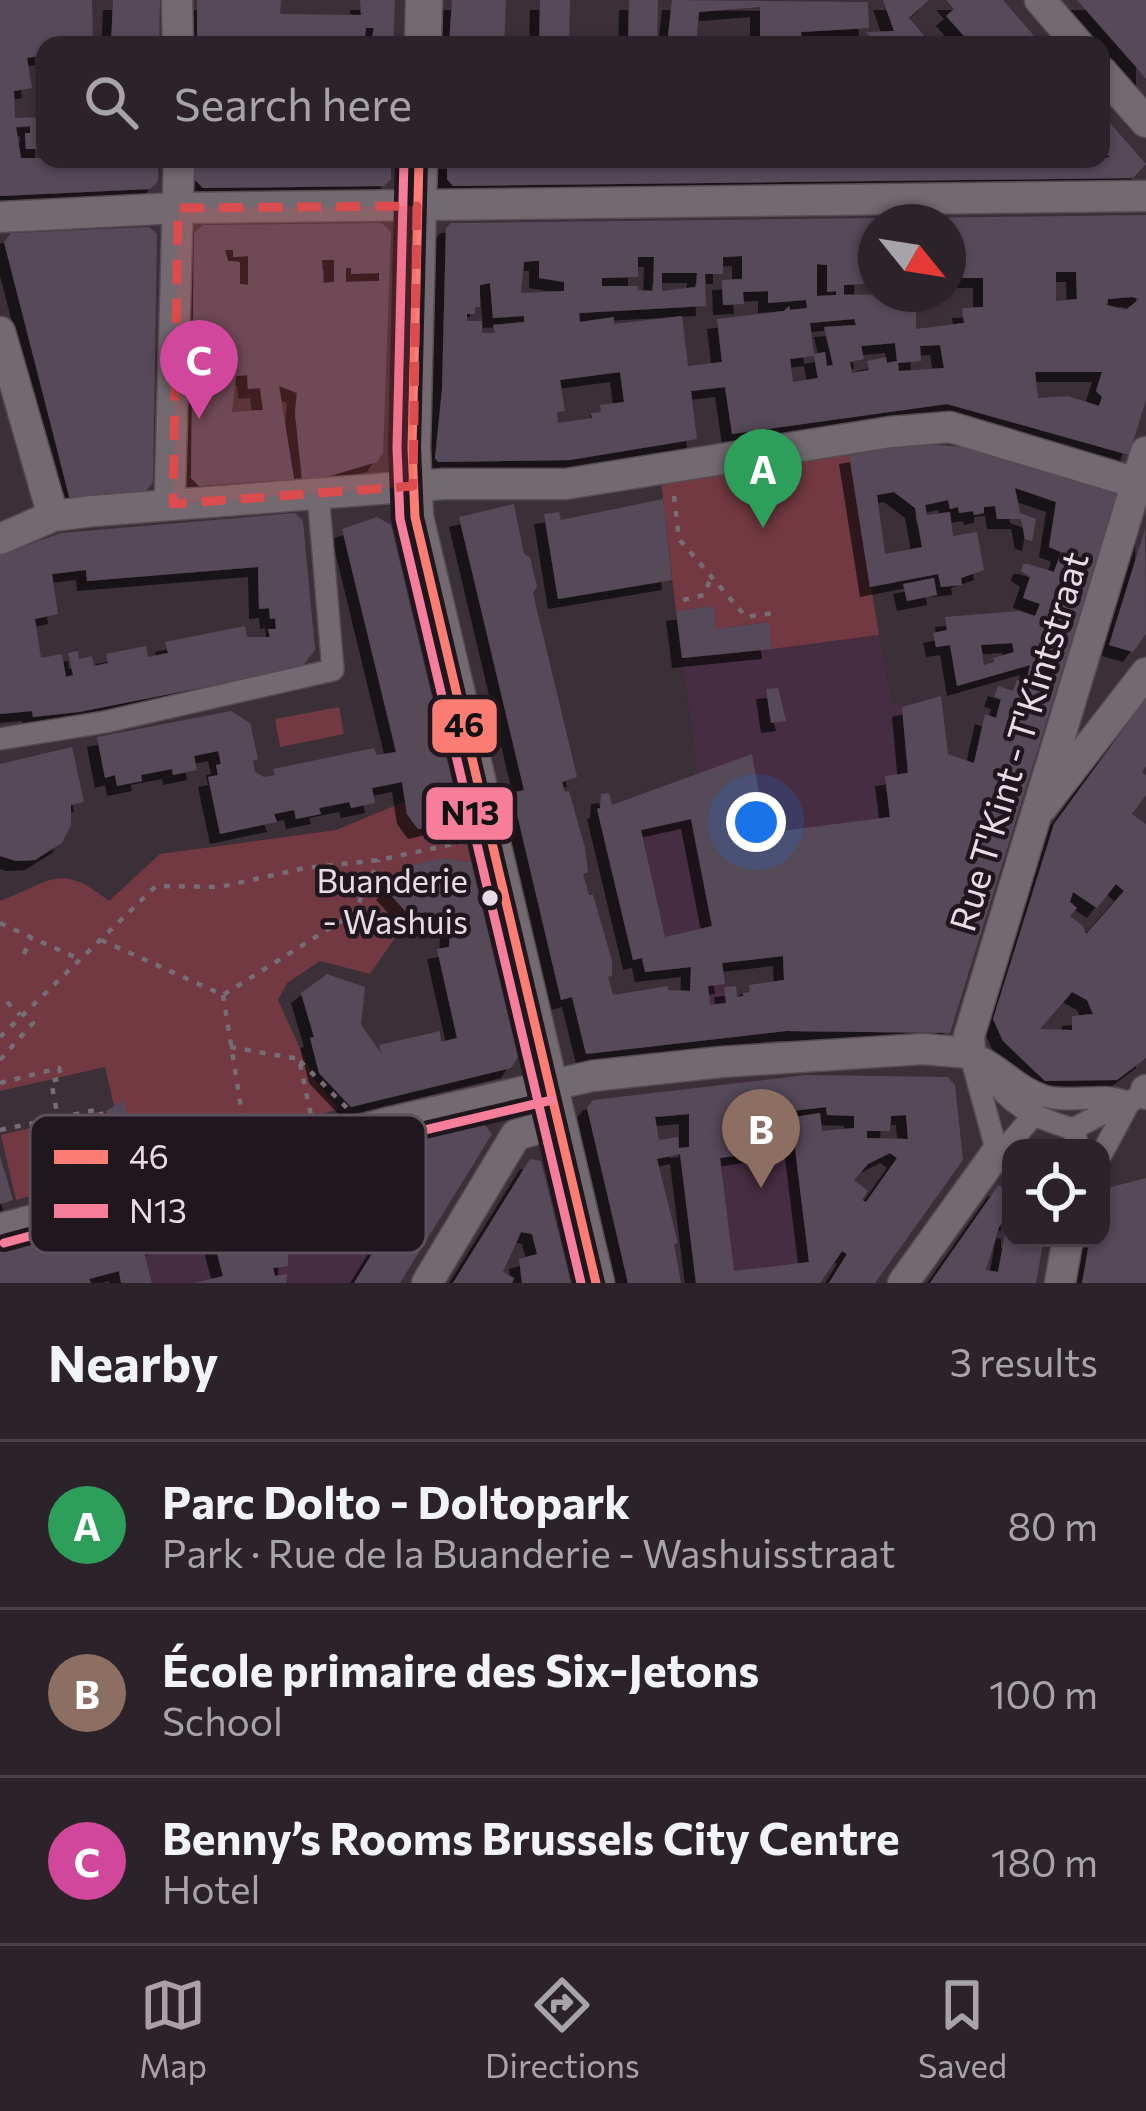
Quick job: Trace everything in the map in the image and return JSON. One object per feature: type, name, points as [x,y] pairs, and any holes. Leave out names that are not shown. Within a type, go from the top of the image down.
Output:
[{"type":"street","points":[[177,0],[178,36]]},
{"type":"street","points":[[423,36],[424,0]]},
{"type":"street","points":[[1040,0],[1071,36]]},
{"type":"street","points":[[1110,80],[1146,122]]},
{"type":"street","points":[[173,504],[179,168]]},
{"type":"street","points":[[418,168],[415,517],[596,1283]]},
{"type":"street","points":[[0,217],[178,208],[1146,196]]},
{"type":"street","points":[[0,332],[53,516]]},
{"type":"street","points":[[0,539],[53,516],[413,486],[566,484],[890,432],[950,427],[1136,484]]},
{"type":"street","name":"Rue T'Kint - T'Kintstraat","points":[[980,1063],[969,1036],[1146,452]]},
{"type":"street","points":[[0,739],[105,722],[333,670],[318,493]]},
{"type":"street","points":[[1034,816],[1146,673]]},
{"type":"street","points":[[424,1115],[549,1085],[721,1061],[923,1049],[980,1063],[991,1060],[1046,1096],[1137,1097]]},
{"type":"street","points":[[980,1063],[1003,1095],[1032,1117],[1076,1139],[1137,1097]]},
{"type":"street","points":[[980,1063],[1002,1141]]},
{"type":"street","points":[[1110,1140],[1137,1097]]},
{"type":"street","points":[[489,1098],[516,1135]]},
{"type":"street","points":[[1015,1139],[1032,1117]]},
{"type":"street","points":[[427,1283],[516,1135],[558,1123]]},
{"type":"street","points":[[902,1283],[1002,1156]]},
{"type":"street","points":[[0,1229],[30,1221]]},
{"type":"street","points":[[1060,1283],[1066,1247]]},
{"type":"path","points":[[671,466],[679,539],[746,617],[774,613]]},
{"type":"path","points":[[683,600],[704,595],[711,577]]},
{"type":"path","points":[[0,1037],[156,886],[220,887],[470,841]]},
{"type":"path","points":[[224,995],[354,913],[379,860]]},
{"type":"path","points":[[0,923],[30,941],[81,960]]},
{"type":"path","points":[[101,940],[224,995]]},
{"type":"path","points":[[24,954],[30,941]]},
{"type":"path","points":[[224,995],[243,1115]]},
{"type":"path","points":[[0,1060],[33,1023],[8,1002]]},
{"type":"path","points":[[230,1047],[298,1059],[351,1112]]},
{"type":"path","points":[[298,1059],[310,1115]]},
{"type":"path","points":[[0,1083],[59,1068],[62,1078],[51,1081],[57,1115]]},
{"type":"path","points":[[72,1115],[100,1109],[102,1115]]},
{"type":"path","points":[[0,1130],[30,1124]]},
{"type":"highlighted area","points":[[417,206],[413,486],[173,504],[178,208]]},
{"type":"shaded area","points":[[849,454],[879,635],[772,649],[768,622],[716,629],[712,606],[676,611],[661,482]]},
{"type":"shaded area","points":[[713,606],[769,622],[773,649],[879,635],[892,704],[900,702],[948,754],[1028,780],[1004,858],[783,956],[723,963],[729,1038],[699,1041],[690,968],[645,972],[642,958],[633,960],[597,809],[698,774],[676,611]]},
{"type":"shaded area","points":[[339,707],[344,734],[280,747],[275,719]]},
{"type":"shaded area","points":[[406,801],[458,805],[471,862],[425,863],[386,889],[410,916],[370,974],[320,961],[287,983],[278,1000],[313,1077],[339,1109],[318,1115],[127,1115],[124,1101],[114,1106],[105,1067],[0,1091],[0,901],[45,882],[67,879],[109,901],[160,854],[336,830]]},
{"type":"shaded area","points":[[754,1080],[761,1122],[820,1113],[822,1131],[831,1130],[845,1236],[842,1252],[820,1283],[696,1283],[679,1148],[689,1146],[687,1129],[729,1115],[724,1083]]},
{"type":"shaded area","points":[[30,1128],[30,1196],[16,1200],[1,1135]]},
{"type":"shaded area","points":[[426,1135],[435,1157],[462,1182],[426,1241]]},
{"type":"shaded area","points":[[30,1244],[30,1253],[418,1253],[400,1283],[0,1283],[0,1252]]},
{"type":"building","points":[[0,0],[92,0],[93,36],[36,36],[36,56],[27,58],[32,88],[14,91],[15,118],[36,117],[36,149],[26,149],[25,133],[30,133],[30,126],[16,127],[21,158],[36,158],[36,168],[158,168],[158,181],[150,189],[0,196]]},
{"type":"building","points":[[113,0],[160,0],[159,36],[111,36]]},
{"type":"building","points":[[197,0],[281,0],[280,14],[361,15],[360,0],[395,0],[393,36],[372,36],[374,28],[366,28],[365,36],[197,36]]},
{"type":"building","points":[[452,0],[506,0],[504,36],[450,36]]},
{"type":"building","points":[[540,0],[570,0],[569,36],[539,36]]},
{"type":"building","points":[[629,0],[658,0],[657,36],[628,36]]},
{"type":"building","points":[[672,0],[868,2],[869,28],[760,36],[760,7],[699,12],[697,36],[668,36]]},
{"type":"building","points":[[883,0],[929,0],[909,18],[924,36],[869,36],[866,32],[894,31]]},
{"type":"building","points":[[946,0],[1003,0],[1034,36],[964,36],[946,16],[954,9]]},
{"type":"building","points":[[1077,0],[1146,0],[1146,79],[1110,36]]},
{"type":"building","points":[[1110,123],[1146,164],[1133,178],[453,186],[447,168],[1110,168]]},
{"type":"building","points":[[195,168],[391,168],[391,179],[384,186],[203,188],[195,180]]},
{"type":"building","points":[[1146,215],[1146,400],[1129,455],[947,404],[732,434],[725,387],[691,391],[697,439],[570,460],[438,462],[435,458],[442,390],[446,228],[451,223],[858,218],[858,284],[844,285],[844,295],[858,295],[858,312],[916,312],[916,329],[964,323],[966,308],[983,307],[983,278],[966,278],[966,217]],"holes":[[[742,256],[742,279],[722,280],[723,305],[744,304],[743,292],[768,291],[768,303],[806,300],[807,308],[790,310],[789,306],[784,311],[717,319],[722,362],[688,366],[682,316],[614,324],[614,317],[580,322],[579,313],[706,306],[705,274],[723,274],[723,257]],[[638,257],[654,257],[653,291],[602,286],[602,278],[638,277]],[[539,261],[539,278],[564,282],[564,291],[521,293],[524,262]],[[817,264],[827,265],[827,292],[836,291],[836,295],[817,296]],[[1056,272],[1076,272],[1077,299],[1056,301]],[[662,273],[697,273],[696,287],[662,291]],[[490,283],[493,318],[524,316],[524,322],[493,325],[495,333],[482,333],[482,321],[467,321],[467,314],[475,314],[475,307],[480,307],[480,285]],[[1108,299],[1139,299],[1126,310],[1107,305]],[[854,319],[856,325],[824,327],[833,365],[827,366],[825,352],[814,354],[810,323]],[[895,343],[897,361],[887,363],[886,357],[867,361],[869,370],[852,373],[850,362],[864,359],[861,346]],[[940,345],[944,368],[899,371],[898,363],[921,361],[920,346]],[[814,356],[818,378],[793,382],[790,359]],[[620,372],[624,402],[600,405],[601,412],[591,413],[592,418],[558,423],[557,412],[565,411],[560,380]],[[1035,372],[1102,372],[1096,391],[1102,397],[1099,406],[1068,396],[1038,398]]]},
{"type":"building","points":[[382,223],[391,232],[383,453],[377,462],[302,479],[297,393],[279,386],[294,479],[199,486],[191,478],[194,233],[203,225]],"holes":[[[225,250],[233,250],[233,257],[248,256],[248,285],[240,284],[240,262],[228,261]],[[322,260],[334,260],[334,282],[323,283]],[[346,268],[351,268],[351,274],[379,273],[379,281],[346,282]],[[247,375],[248,389],[260,388],[263,410],[232,412],[236,376]]]},
{"type":"building","points":[[149,227],[157,234],[153,482],[146,491],[70,500],[4,242],[11,233]]},
{"type":"building","points":[[914,443],[962,447],[1117,494],[950,1033],[786,1031],[586,1054],[572,997],[561,1000],[512,793],[524,790],[459,517],[514,504],[524,554],[530,557],[537,587],[533,593],[577,777],[562,782],[565,792],[569,791],[585,848],[588,872],[583,874],[612,961],[612,976],[608,977],[613,995],[668,986],[668,990],[690,991],[691,967],[645,972],[642,958],[633,960],[597,809],[601,794],[609,793],[612,805],[752,754],[766,833],[890,817],[885,776],[908,773],[902,707],[941,696],[948,754],[974,763],[985,714],[996,718],[1001,699],[994,697],[998,686],[1013,691],[1017,680],[1026,683],[1030,665],[957,686],[950,645],[936,647],[933,633],[947,630],[945,617],[1019,611],[1035,616],[1040,604],[1023,598],[1030,577],[1021,571],[1028,564],[1054,572],[1061,552],[1049,547],[1056,502],[1015,488],[1020,513],[1036,519],[1032,541],[1025,539],[1021,519],[997,519],[995,506],[974,515],[973,511],[959,513],[958,507],[950,509],[948,500],[925,505],[927,515],[950,512],[953,536],[977,532],[984,570],[961,578],[962,585],[941,587],[938,574],[870,587],[849,454]],"holes":[[[894,492],[915,508],[922,547],[885,554],[877,495]],[[1012,643],[1014,652],[984,665],[981,645]],[[691,819],[712,926],[665,937],[641,830]],[[783,956],[784,980],[749,985],[750,992],[737,997],[736,986],[724,987],[726,1003],[710,1005],[708,986],[725,984],[722,963]]]},
{"type":"building","points":[[663,499],[672,580],[558,599],[544,514],[559,512],[561,520]]},
{"type":"building","points":[[295,513],[303,521],[315,650],[301,668],[79,712],[33,717],[32,711],[0,714],[0,555],[61,533]],"holes":[[[258,567],[259,609],[269,608],[270,619],[275,618],[276,629],[268,629],[270,637],[247,637],[245,626],[165,642],[168,653],[148,657],[146,646],[106,654],[108,663],[94,666],[92,656],[79,659],[78,651],[68,653],[73,675],[66,677],[62,654],[41,658],[35,619],[58,614],[52,574],[86,570],[87,581]]]},
{"type":"building","points":[[377,517],[391,525],[458,805],[448,822],[418,829],[407,814],[402,782],[372,788],[375,803],[319,808],[321,814],[296,819],[294,810],[274,814],[277,822],[220,834],[208,777],[218,775],[218,751],[194,756],[197,770],[141,775],[142,781],[117,786],[115,775],[105,778],[97,737],[231,711],[250,723],[258,759],[253,761],[255,772],[264,777],[275,775],[273,769],[374,748],[377,755],[396,752],[342,529]]},
{"type":"building","points":[[1145,529],[1146,634],[1133,652],[1109,645]]},
{"type":"building","points":[[934,578],[937,595],[907,601],[903,584]]},
{"type":"building","points":[[713,606],[716,629],[769,622],[772,649],[682,658],[676,611]]},
{"type":"building","points":[[778,688],[786,721],[771,723],[766,689]]},
{"type":"building","points":[[1146,698],[1146,766],[1142,772],[1146,795],[1132,814],[1146,824],[1146,1058],[1117,1080],[1045,1081],[1003,1041],[993,1019],[1054,824]],"holes":[[[1116,884],[1124,891],[1086,934],[1070,916],[1077,908],[1070,902],[1073,892],[1097,908]],[[1072,992],[1087,1000],[1093,1014],[1072,1016],[1072,1030],[1040,1029]]]},
{"type":"building","points":[[72,747],[84,802],[71,805],[71,825],[62,843],[35,860],[0,856],[0,764]]},
{"type":"building","points":[[442,858],[471,862],[518,1057],[511,1068],[351,1107],[319,1073],[301,993],[327,974],[365,987],[361,1025],[382,1054],[379,1045],[440,1031],[441,1042],[457,1038],[437,949],[449,947],[450,927],[429,927],[426,912],[410,916],[386,890],[412,865]]},
{"type":"building","points":[[806,1075],[947,1077],[955,1085],[963,1160],[875,1283],[829,1283],[847,1254],[842,1251],[820,1283],[696,1283],[680,1154],[657,1159],[678,1243],[674,1244],[681,1283],[628,1283],[587,1108],[593,1100]],"holes":[[[826,1107],[827,1115],[854,1116],[854,1128],[822,1131],[820,1113],[776,1120],[775,1113]],[[689,1114],[689,1147],[679,1148],[678,1137],[659,1140],[655,1117]],[[906,1115],[908,1139],[867,1138],[867,1131],[890,1131],[891,1116]],[[795,1148],[809,1262],[734,1271],[720,1158]],[[890,1153],[897,1158],[866,1202],[862,1200],[868,1191],[854,1180],[868,1164]]]},
{"type":"building","points":[[124,1100],[127,1115],[107,1115]]},
{"type":"building","points":[[482,1122],[492,1134],[426,1241],[426,1136]]},
{"type":"building","points":[[0,1156],[13,1200],[0,1204]]},
{"type":"building","points":[[530,1159],[541,1161],[571,1283],[522,1283],[519,1259],[537,1254],[532,1234],[521,1232],[503,1272],[514,1278],[512,1283],[453,1283]]},
{"type":"building","points":[[1146,1178],[1146,1283],[1082,1283],[1088,1247],[1110,1247],[1111,1187]]},
{"type":"building","points":[[1002,1186],[1002,1223],[986,1270],[998,1272],[1003,1247],[1042,1247],[1036,1283],[930,1283]]},
{"type":"building","points":[[30,1244],[30,1253],[144,1253],[152,1283],[121,1283],[119,1271],[89,1279],[91,1283],[0,1283],[0,1252]]},
{"type":"building","points":[[217,1253],[288,1253],[288,1266],[273,1268],[275,1276],[287,1274],[286,1283],[195,1283],[223,1276]]},
{"type":"building","points":[[372,1253],[419,1253],[400,1283],[354,1283]]},
{"type":"transit line","name":"N13","points":[[404,168],[397,448],[400,519],[581,1283]]},
{"type":"transit line","name":"46","points":[[419,168],[412,448],[415,517],[596,1283]]},
{"type":"transit line","name":"N13","points":[[426,1130],[552,1100]]},
{"type":"transit line","name":"N13","points":[[4,1243],[30,1236]]},
{"type":"place","name":"Benny’s Rooms Brussels City Centre","points":[[199,419]]},
{"type":"place","name":"Parc Dolto - Doltopark","points":[[763,528]]},
{"type":"place","name":"Buanderie - Washuis","points":[[490,898]]},
{"type":"place","name":"École primaire des Six-Jetons","points":[[761,1188]]}]
